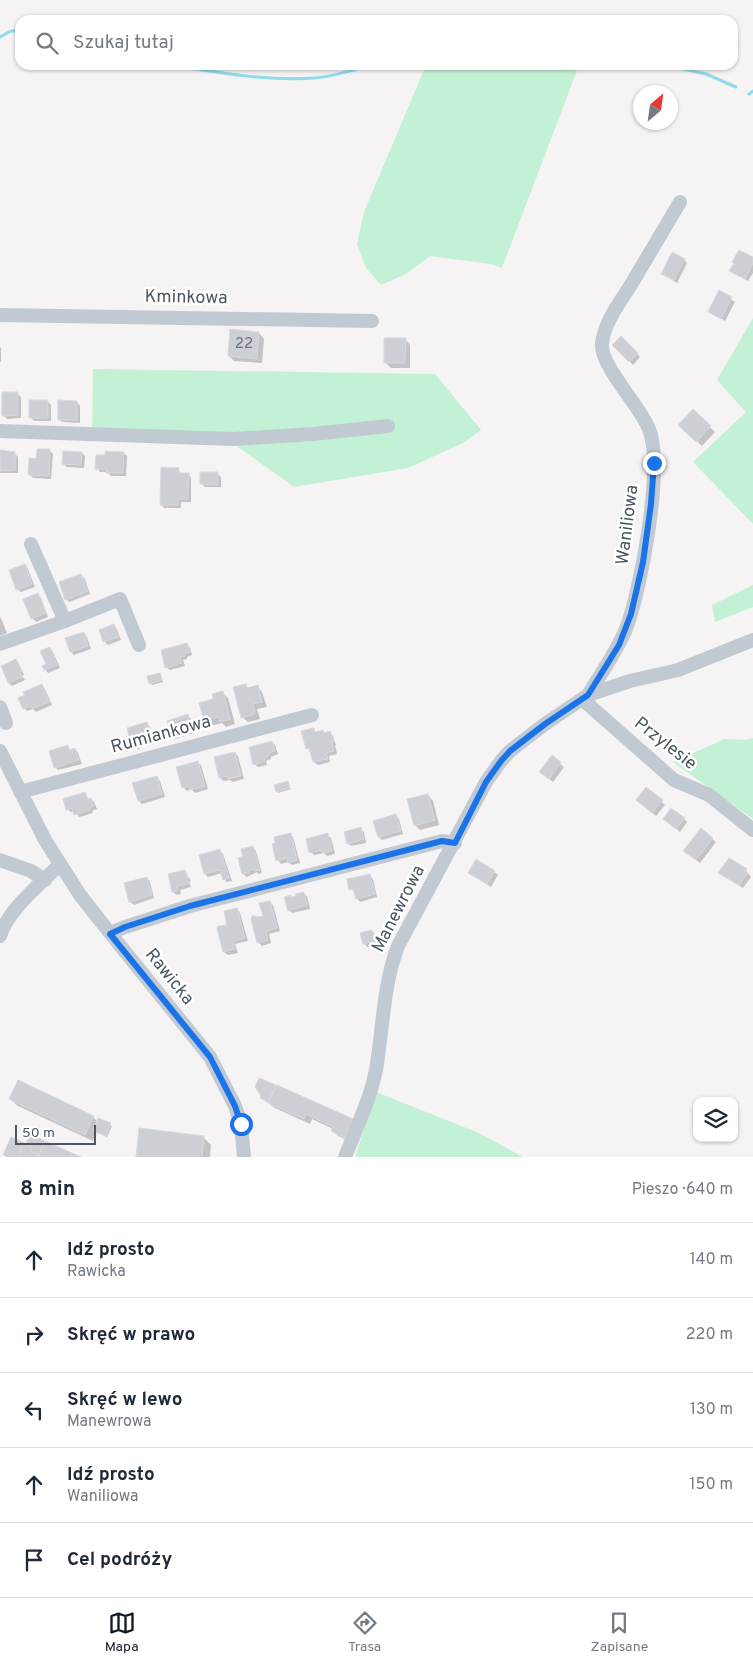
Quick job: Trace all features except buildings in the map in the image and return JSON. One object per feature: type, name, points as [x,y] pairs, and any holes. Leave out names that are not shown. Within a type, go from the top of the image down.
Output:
[{"type":"street","name":"Waniliowa","points":[[585,697],[619,645],[631,614],[643,562],[651,504],[654,463],[652,438],[648,427],[636,404],[604,357],[602,340],[610,319],[680,202]]},
{"type":"street","name":"Kminkowa","points":[[0,315],[372,321]]},
{"type":"street","points":[[0,431],[234,439],[312,434],[388,426]]},
{"type":"street","points":[[31,544],[65,622]]},
{"type":"street","points":[[0,644],[65,622],[120,599],[139,645]]},
{"type":"street","name":"Manewrowa","points":[[345,1157],[375,1072],[392,962],[402,938],[455,843],[486,782],[501,761],[510,751],[545,724],[585,697],[630,681],[678,670],[753,640]]},
{"type":"street","name":"Przylesie","points":[[585,697],[674,780],[709,795],[753,830]]},
{"type":"street","points":[[0,707],[6,723]]},
{"type":"street","name":"Rumiankowa","points":[[20,792],[312,715]]},
{"type":"street","name":"Rawicka","points":[[0,751],[45,840],[80,895],[210,1057],[235,1106],[241,1124],[244,1157]]},
{"type":"street","points":[[110,934],[125,927],[218,899],[442,841],[455,843]]},
{"type":"street","points":[[0,860],[31,871],[44,880]]},
{"type":"street","points":[[0,936],[11,915],[60,864]]},
{"type":"green space","points":[[424,70],[577,70],[502,268],[491,264],[430,256],[406,274],[381,285],[366,268],[357,244],[364,212]]},
{"type":"green space","points":[[753,318],[753,524],[693,462],[746,412],[717,380]]},
{"type":"green space","points":[[93,369],[435,374],[481,430],[463,443],[408,468],[294,487],[234,444],[92,434]]},
{"type":"green space","points":[[753,585],[753,607],[715,622],[712,605]]},
{"type":"green space","points":[[753,738],[753,819],[673,762],[725,739],[746,740]]},
{"type":"green space","points":[[376,1092],[479,1133],[523,1157],[355,1157]]},
{"type":"waterway","points":[[0,37],[15,31]]},
{"type":"waterway","points":[[201,70],[243,76],[296,79],[329,76],[354,70]]},
{"type":"waterway","points":[[688,70],[706,74],[736,87]]},
{"type":"waterway","points":[[749,94],[753,91]]},
{"type":"route","points":[[241,1124],[235,1106],[210,1057],[110,934],[125,927],[190,906],[442,841],[455,843],[486,782],[501,761],[510,751],[545,724],[588,695],[619,645],[631,614],[638,588],[651,504],[654,463]]}]
